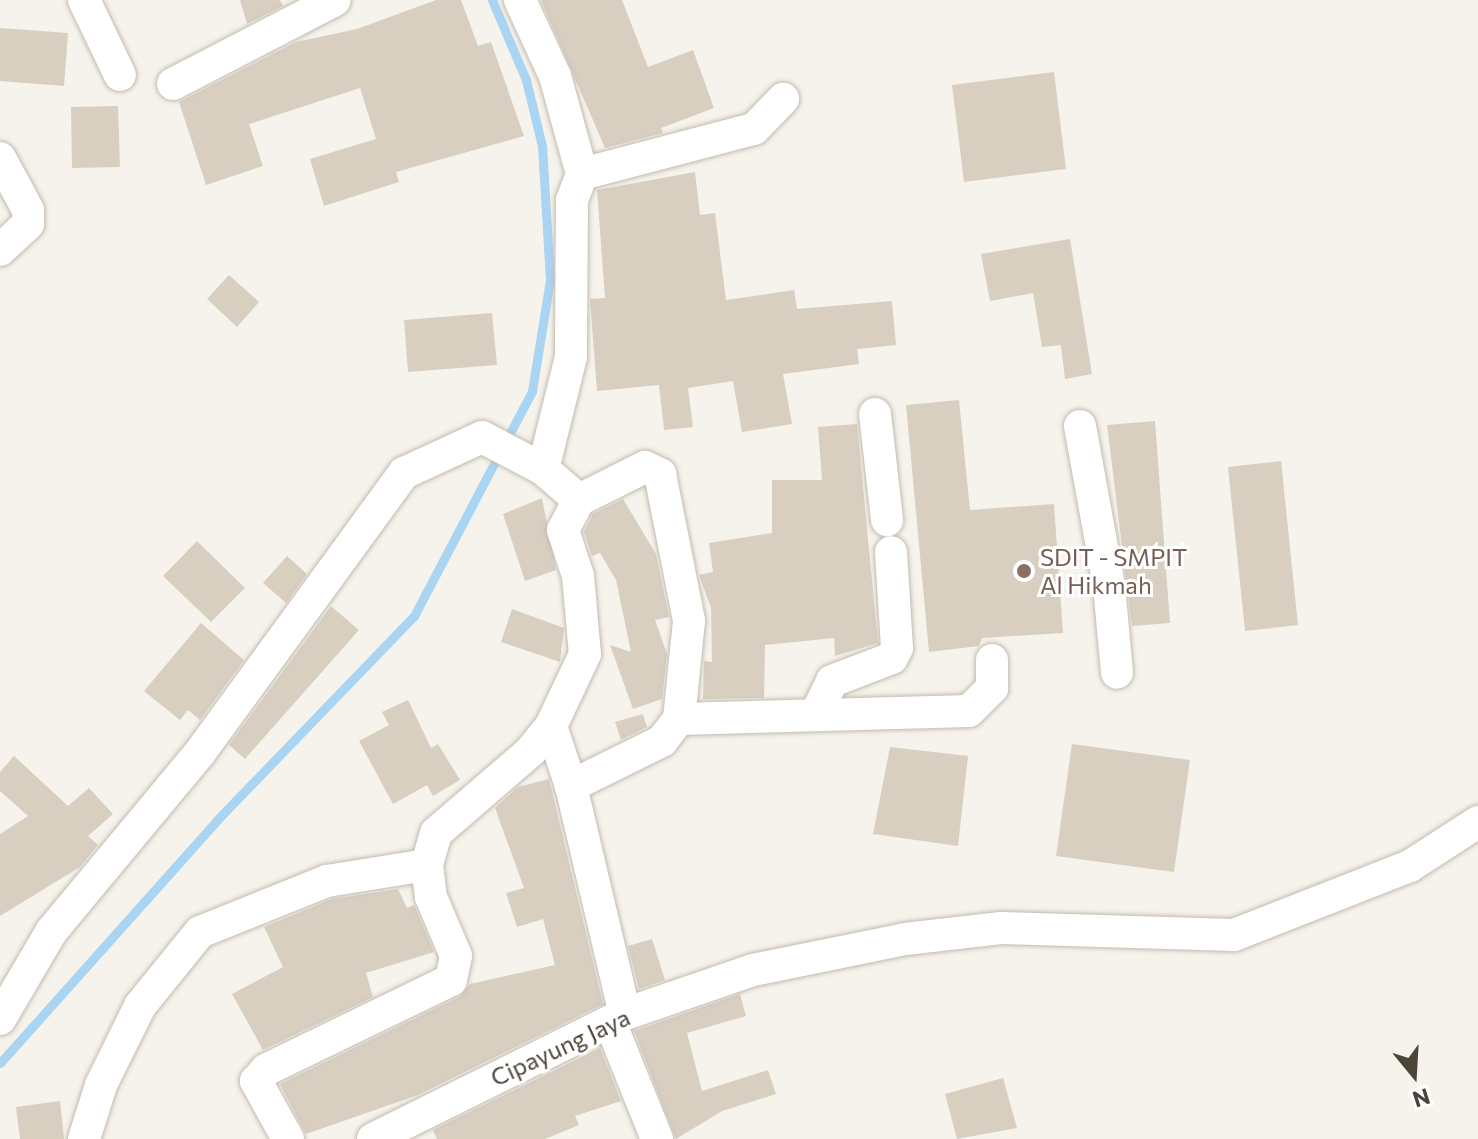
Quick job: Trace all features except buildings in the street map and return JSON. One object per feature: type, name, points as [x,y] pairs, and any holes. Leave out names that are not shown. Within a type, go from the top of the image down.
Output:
[{"type":"street","points":[[84,0],[120,75]]},
{"type":"street","points":[[173,84],[335,0]]},
{"type":"street","points":[[520,0],[555,76],[582,174],[572,200],[571,357],[533,464]]},
{"type":"street","points":[[582,174],[754,129],[783,99]]},
{"type":"street","points":[[0,158],[28,210],[28,224],[0,250]]},
{"type":"street","points":[[875,414],[887,520]]},
{"type":"street","points":[[1080,426],[1109,586],[1117,673]]},
{"type":"street","points":[[0,1019],[51,932],[191,764],[404,473],[482,437],[533,464],[579,500]]},
{"type":"street","points":[[288,1139],[256,1081],[266,1070],[451,980],[456,956],[431,897],[427,865],[436,833],[551,726],[585,654],[578,576],[563,530],[579,500],[645,467],[660,474],[689,621],[679,719],[662,741],[571,786]]},
{"type":"street","points":[[817,712],[832,681],[892,658],[897,648],[891,552]]},
{"type":"street","points":[[679,719],[817,712],[969,711],[992,688],[992,660]]},
{"type":"street","points":[[551,726],[571,786],[618,1018],[657,1139]]},
{"type":"street","name":"Cipayung Jaya","points":[[373,1139],[618,1018],[753,970],[905,939],[1001,928],[1234,935],[1410,866],[1478,822]]},
{"type":"street","points":[[84,1139],[101,1085],[140,1006],[200,932],[327,881],[427,865]]},
{"type":"waterway","points":[[0,1063],[216,821],[414,616],[532,391],[550,280],[542,146],[526,80],[492,0]]},
{"type":"place","name":"SDIT - SMPIT Al Hikmah","points":[[1024,571]]}]
